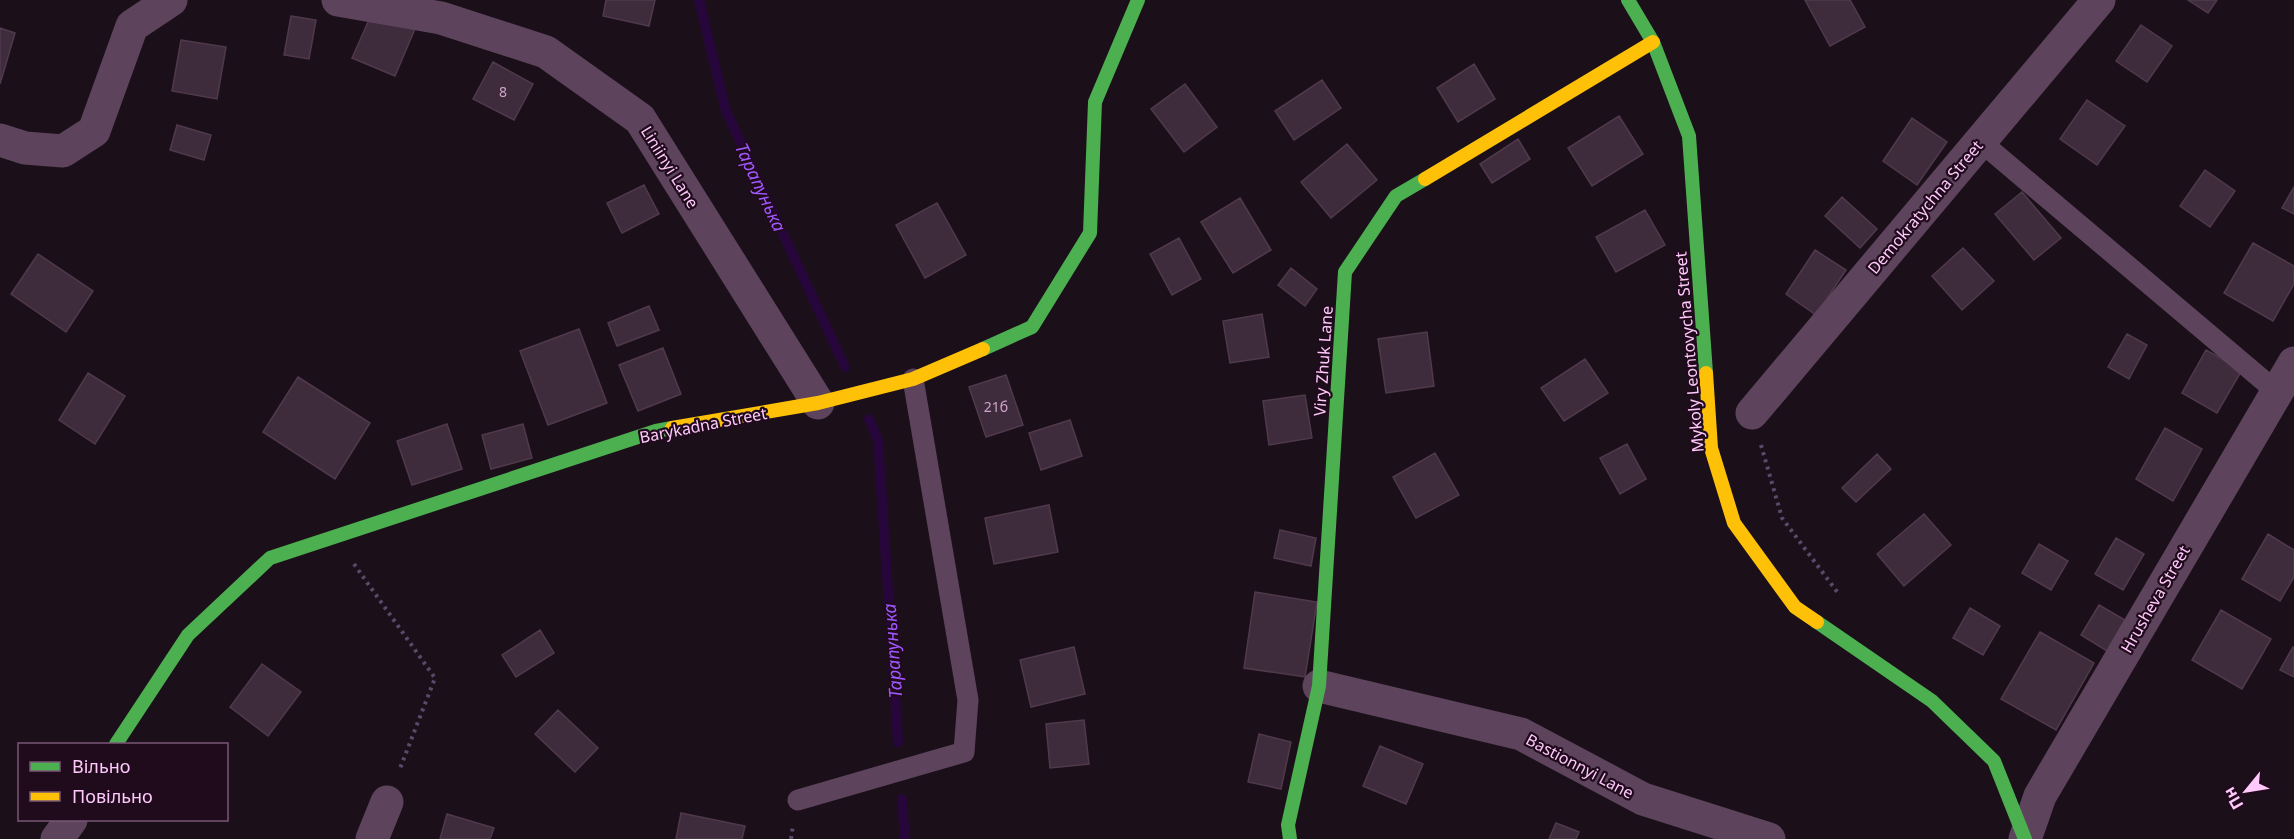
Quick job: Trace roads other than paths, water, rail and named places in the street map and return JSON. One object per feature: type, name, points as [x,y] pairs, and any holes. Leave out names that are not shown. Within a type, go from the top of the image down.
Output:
[{"type":"street","points":[[0,140],[25,148],[63,151],[94,131],[132,26],[171,0]]},
{"type":"street","name":"Liniinyi Lane","points":[[338,0],[441,18],[546,52],[640,119],[818,403]]},
{"type":"street","name":"Barykadna Street","points":[[117,743],[188,635],[270,558],[656,431],[818,403],[913,379],[1032,327],[1090,233],[1095,102],[1138,0]]},
{"type":"street","name":"Mykoly Leontovycha Street","points":[[1628,0],[1653,42],[1689,136],[1710,448],[1734,523],[1795,607],[1932,701],[1994,760],[2025,839]]},
{"type":"street","name":"Demokratychna Street","points":[[1752,413],[2099,0]]},
{"type":"street","name":"Viry Zhuk Lane","points":[[1290,839],[1288,825],[1319,686],[1345,272],[1396,196],[1653,42]]},
{"type":"street","name":"Hrusheva Street","points":[[2025,839],[2040,796],[2294,363]]},
{"type":"street","name":"Bastionnyi Lane","points":[[1319,686],[1521,734],[1643,799],[1769,839]]},
{"type":"street","points":[[372,839],[387,802]]},
{"type":"street","points":[[57,839],[70,821]]},
{"type":"lane","points":[[1980,141],[2277,392]]},
{"type":"lane","points":[[798,800],[964,752],[968,700],[913,379]]},
{"type":"waterway","name":"Тарапунька","points":[[699,0],[726,111],[845,367]]},
{"type":"waterway","name":"Тарапунька","points":[[869,419],[878,440],[898,742]]},
{"type":"waterway","name":"Тарапунька","points":[[902,799],[905,839]]}]
